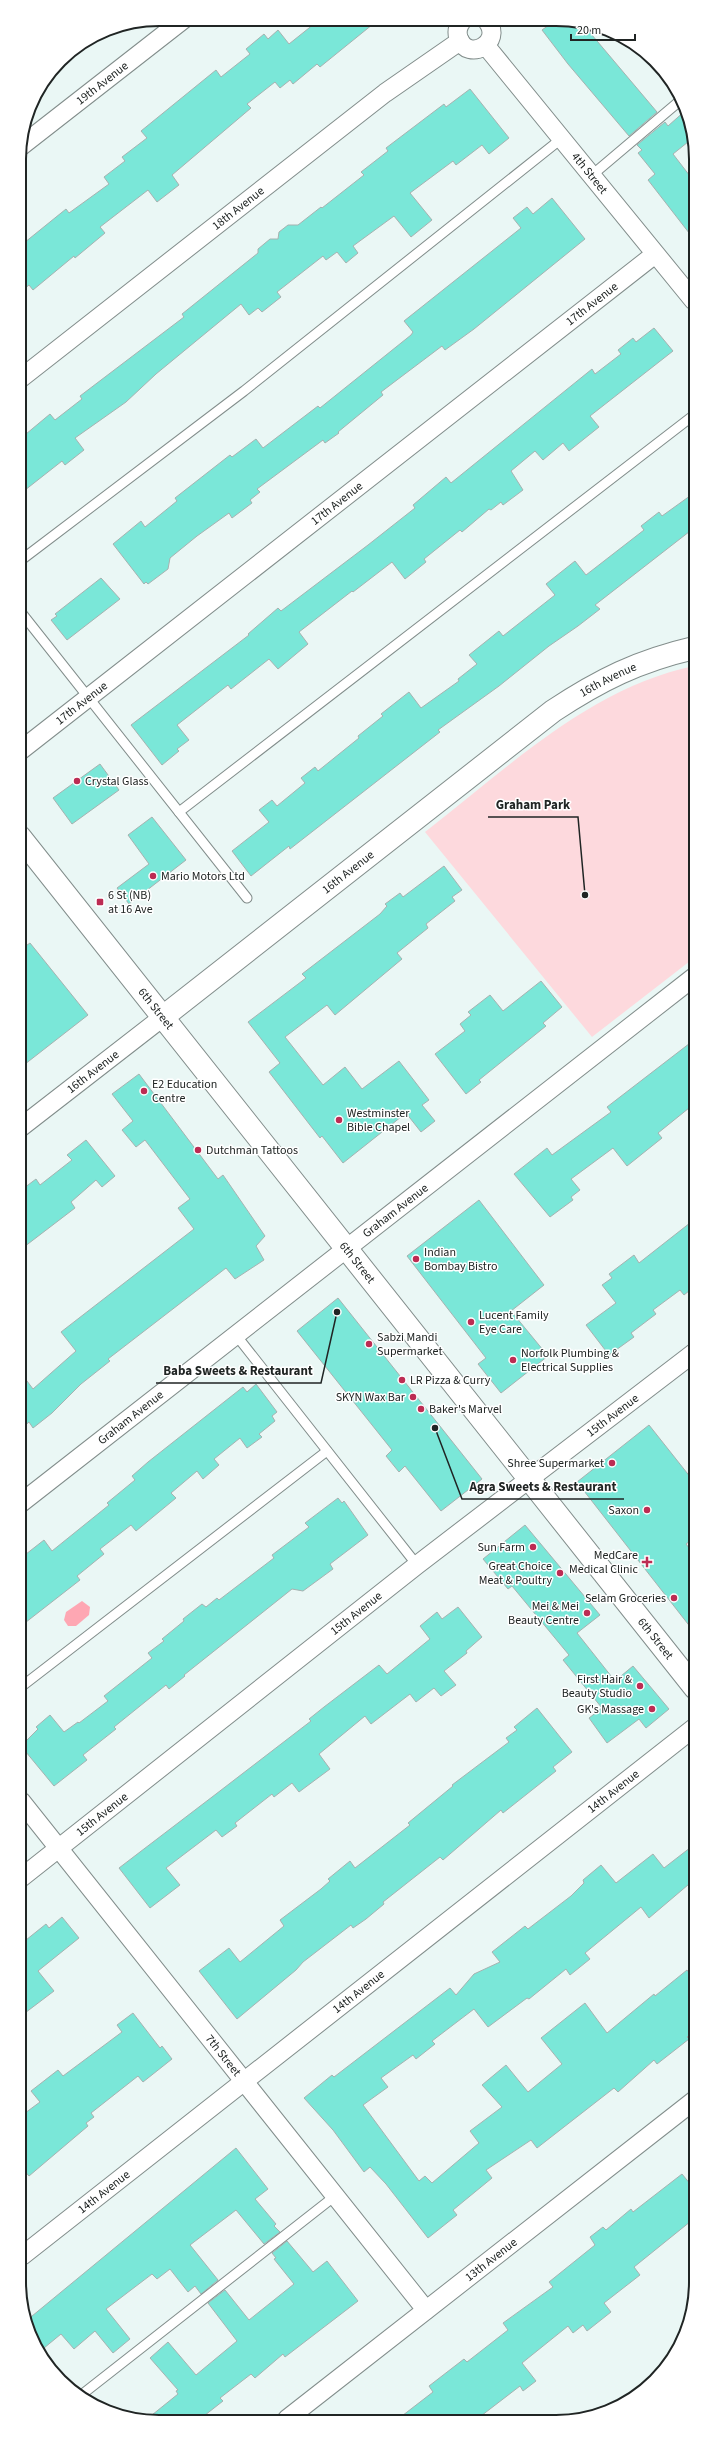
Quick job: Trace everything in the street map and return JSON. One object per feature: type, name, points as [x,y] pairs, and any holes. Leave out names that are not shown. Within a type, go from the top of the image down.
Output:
[{"type":"street","name":"19th Avenue","points":[[28,141],[175,26]]},
{"type":"street","points":[[460,26],[458,32],[460,41],[466,47],[474,50],[486,46],[492,35],[490,26]]},
{"type":"street","name":"18th Avenue","points":[[26,374],[385,93],[460,41]]},
{"type":"street","name":"4th Street","points":[[486,46],[654,255],[689,295]]},
{"type":"street","name":"17th Avenue","points":[[26,746],[654,255]]},
{"type":"street","name":"16th Avenue","points":[[26,1123],[553,711],[592,685],[619,672],[645,661],[689,649]]},
{"type":"street","name":"6th Street","points":[[26,845],[689,1680]]},
{"type":"street","name":"Graham Avenue","points":[[26,1499],[345,1248],[430,1185],[689,981]]},
{"type":"street","name":"15th Avenue","points":[[26,1874],[60,1849],[417,1565],[689,1357]]},
{"type":"street","name":"14th Avenue","points":[[26,2253],[689,1732]]},
{"type":"street","name":"7th Street","points":[[26,1807],[426,2310]]},
{"type":"street","name":"13th Avenue","points":[[292,2415],[689,2104]]},
{"type":"lane","points":[[591,176],[677,103]]},
{"type":"lane","points":[[26,556],[244,391],[561,139]]},
{"type":"lane","points":[[179,812],[689,419]]},
{"type":"lane","points":[[26,618],[247,898]]},
{"type":"lane","points":[[236,1335],[417,1565]]},
{"type":"lane","points":[[26,1683],[327,1451]]},
{"type":"lane","points":[[85,2392],[335,2196]]},
{"type":"shaded area","points":[[689,667],[689,962],[592,1037],[425,832],[551,733],[585,711],[619,692],[656,677]]},
{"type":"shaded area","points":[[82,1601],[90,1607],[89,1615],[76,1626],[68,1626],[64,1620],[66,1612]]},
{"type":"building","points":[[312,26],[371,26],[320,67],[317,64],[293,84],[290,80],[280,88],[275,82],[247,104],[251,108],[172,175],[179,185],[157,202],[148,190],[100,227],[105,233],[75,258],[74,256],[33,290],[29,285],[26,287],[26,241],[66,209],[69,213],[109,184],[104,177],[125,161],[122,157],[147,138],[141,131],[216,70],[221,77],[250,54],[246,49],[264,34],[268,39],[278,30],[289,44]]},
{"type":"building","points":[[548,26],[556,26],[574,27],[588,30],[657,112],[629,136],[568,64],[542,30]]},
{"type":"building","points":[[470,89],[509,138],[489,154],[482,145],[456,165],[453,161],[410,193],[432,220],[411,237],[394,216],[353,246],[358,253],[346,263],[337,252],[326,260],[323,256],[277,292],[281,297],[262,312],[258,308],[249,315],[241,304],[156,374],[126,402],[75,438],[84,450],[65,465],[62,461],[26,489],[26,434],[50,414],[55,420],[82,399],[80,396],[184,317],[182,314],[258,253],[258,249],[270,239],[278,239],[279,232],[288,225],[298,225],[321,207],[322,208],[364,175],[361,172],[388,151],[386,148],[444,104],[446,107]]},
{"type":"building","points":[[681,114],[688,142],[673,154],[689,175],[689,233],[648,180],[655,174],[638,153],[642,150],[637,145],[665,122],[668,126]]},
{"type":"building","points":[[552,198],[585,239],[474,329],[445,350],[442,346],[381,392],[383,395],[338,432],[339,433],[325,443],[323,440],[257,489],[260,492],[250,500],[252,503],[232,518],[229,513],[197,536],[170,558],[168,569],[148,584],[146,582],[144,584],[113,544],[141,521],[145,527],[177,501],[175,498],[230,455],[232,457],[256,439],[263,448],[318,406],[320,408],[411,335],[413,332],[404,321],[521,228],[513,218],[527,207],[533,214]]},
{"type":"building","points":[[654,328],[673,351],[590,416],[599,427],[569,451],[563,443],[543,460],[535,451],[511,471],[523,490],[503,505],[501,502],[491,510],[489,509],[462,532],[460,530],[424,559],[426,562],[405,579],[392,562],[353,592],[352,591],[299,632],[308,644],[278,669],[269,659],[231,689],[228,685],[177,725],[189,740],[177,749],[179,751],[162,765],[131,725],[249,635],[248,634],[278,608],[281,611],[415,508],[413,505],[446,477],[451,483],[592,369],[595,374],[621,354],[618,350],[633,338],[636,342]]},
{"type":"building","points":[[689,497],[689,532],[595,605],[600,609],[549,646],[499,686],[438,730],[440,732],[290,849],[289,846],[251,876],[232,851],[269,822],[259,810],[272,800],[277,806],[305,783],[301,778],[315,767],[318,771],[359,738],[358,736],[383,716],[381,714],[409,692],[421,708],[459,681],[458,679],[477,664],[469,655],[499,631],[503,636],[555,595],[546,584],[575,561],[586,575],[644,530],[641,526],[659,512],[662,516]]},
{"type":"building","points":[[101,578],[120,599],[67,640],[51,620],[57,616],[55,614]]},
{"type":"building","points":[[100,764],[119,790],[72,824],[53,798]]},
{"type":"building","points":[[152,817],[186,860],[129,904],[117,888],[149,864],[128,835]]},
{"type":"building","points":[[444,866],[462,890],[452,897],[455,901],[426,924],[428,928],[397,953],[402,959],[335,1015],[327,1005],[285,1037],[323,1085],[345,1067],[362,1089],[399,1061],[429,1100],[422,1105],[435,1121],[421,1132],[406,1113],[343,1163],[322,1136],[320,1138],[269,1072],[280,1063],[248,1022],[306,978],[302,974],[380,914],[387,906],[385,904],[400,893],[403,897]]},
{"type":"building","points":[[30,943],[88,1015],[26,1063],[26,946]]},
{"type":"building","points":[[541,981],[562,1007],[543,1023],[546,1026],[479,1080],[481,1082],[466,1094],[435,1054],[465,1031],[460,1024],[471,1015],[468,1012],[490,995],[503,1011]]},
{"type":"building","points":[[689,1044],[689,1108],[658,1133],[662,1138],[627,1166],[613,1148],[571,1179],[580,1190],[571,1197],[573,1200],[550,1217],[514,1174],[547,1148],[552,1155],[611,1112],[607,1107]]},
{"type":"building","points":[[139,1074],[218,1179],[223,1175],[265,1236],[256,1246],[264,1260],[235,1279],[226,1268],[108,1359],[110,1361],[81,1384],[52,1413],[33,1428],[29,1422],[26,1425],[26,1380],[33,1389],[76,1351],[61,1332],[194,1229],[178,1208],[190,1199],[145,1140],[136,1147],[122,1130],[133,1121],[112,1094]]},
{"type":"building","points":[[86,1140],[115,1176],[102,1187],[96,1180],[71,1202],[75,1208],[26,1245],[26,1186],[36,1179],[40,1185],[72,1160],[67,1155]]},
{"type":"building","points":[[479,1200],[544,1285],[511,1311],[548,1356],[501,1393],[478,1364],[486,1358],[407,1256]]},
{"type":"building","points":[[689,1224],[689,1291],[684,1295],[680,1290],[653,1310],[656,1314],[631,1333],[634,1337],[609,1355],[586,1325],[616,1303],[602,1285],[612,1278],[609,1274],[634,1255],[639,1263]]},
{"type":"building","points":[[338,1298],[482,1479],[441,1511],[405,1466],[399,1472],[386,1456],[392,1450],[297,1331]]},
{"type":"building","points":[[256,1384],[277,1412],[272,1416],[275,1421],[259,1434],[262,1437],[247,1448],[240,1438],[214,1459],[219,1465],[203,1479],[197,1471],[171,1493],[176,1498],[136,1531],[131,1525],[100,1549],[104,1554],[77,1576],[80,1580],[26,1622],[26,1554],[44,1540],[52,1551],[109,1505],[107,1503],[135,1480],[132,1476],[148,1462],[243,1387],[247,1392]]},
{"type":"building","name":"Saxon","points":[[649,1425],[689,1475],[689,1542],[686,1544],[689,1548],[689,1625],[577,1482]]},
{"type":"building","points":[[338,1498],[342,1503],[344,1501],[368,1535],[330,1564],[333,1569],[303,1591],[292,1589],[184,1675],[185,1676],[169,1689],[166,1685],[114,1727],[116,1729],[83,1755],[87,1760],[54,1786],[26,1752],[26,1741],[38,1729],[36,1727],[50,1715],[64,1732],[78,1722],[79,1723],[108,1701],[104,1696],[152,1658],[148,1653],[164,1641],[162,1639],[184,1621],[183,1619],[202,1604],[206,1607],[217,1598],[219,1600],[274,1558],[272,1555],[309,1527],[305,1523]]},
{"type":"building","points":[[525,1525],[600,1615],[577,1633],[615,1681],[633,1666],[669,1709],[646,1728],[639,1719],[607,1743],[589,1718],[602,1708],[563,1660],[569,1655],[512,1586],[508,1589],[483,1559]]},
{"type":"building","points":[[458,1607],[482,1637],[466,1651],[467,1653],[444,1671],[456,1685],[441,1696],[434,1688],[416,1702],[410,1694],[371,1724],[365,1716],[319,1754],[330,1769],[299,1792],[292,1783],[274,1797],[272,1794],[235,1823],[237,1826],[222,1837],[216,1830],[166,1868],[180,1885],[150,1908],[119,1868],[311,1721],[309,1719],[379,1665],[387,1674],[430,1639],[420,1626],[437,1612],[442,1619]]},
{"type":"building","points":[[537,1708],[572,1752],[553,1767],[556,1771],[503,1813],[501,1810],[443,1860],[440,1857],[383,1902],[384,1904],[366,1919],[353,1928],[351,1925],[303,1962],[296,1970],[237,2019],[199,1971],[229,1948],[240,1962],[284,1926],[280,1920],[321,1889],[330,1881],[328,1879],[350,1861],[355,1868],[410,1825],[408,1823],[453,1786],[452,1785],[509,1742],[506,1738],[517,1730],[514,1727]]},
{"type":"building","points":[[689,1849],[689,1884],[649,1918],[641,1907],[585,1953],[590,1959],[570,1975],[566,1969],[529,1999],[527,1998],[488,2027],[474,2009],[432,2041],[435,2044],[416,2059],[413,2055],[381,2078],[388,2087],[363,2105],[419,2181],[425,2176],[432,2183],[479,2143],[470,2131],[502,2107],[482,2085],[506,2065],[528,2092],[562,2064],[541,2038],[585,2003],[607,2033],[654,1994],[655,1996],[687,1970],[689,1973],[689,2035],[687,2037],[689,2039],[657,2064],[654,2060],[618,2092],[614,2088],[537,2148],[531,2140],[486,2170],[492,2178],[453,2210],[457,2215],[428,2238],[386,2184],[370,2167],[364,2172],[333,2130],[304,2098],[332,2075],[334,2077],[450,1988],[456,1995],[474,1974],[500,1962],[492,1952],[525,1926],[528,1929],[571,1896],[584,1883],[583,1880],[601,1865],[616,1883],[653,1854],[664,1868]]},
{"type":"building","points":[[62,1917],[79,1938],[38,1971],[54,1991],[26,2012],[26,1940],[46,1924],[49,1928]]},
{"type":"building","points":[[133,2013],[160,2048],[162,2046],[172,2059],[143,2082],[138,2076],[91,2113],[94,2117],[86,2123],[88,2126],[29,2176],[26,2173],[26,2112],[40,2102],[31,2091],[58,2070],[63,2076],[122,2032],[117,2025]]},
{"type":"building","points":[[236,2148],[268,2189],[255,2199],[276,2224],[274,2226],[280,2232],[264,2244],[236,2210],[190,2245],[218,2280],[201,2294],[195,2286],[188,2292],[170,2269],[157,2279],[152,2274],[106,2309],[130,2339],[113,2353],[95,2331],[74,2349],[61,2334],[44,2348],[36,2333],[31,2317]]},
{"type":"building","points":[[682,2174],[689,2182],[689,2223],[634,2267],[640,2275],[604,2303],[611,2312],[587,2331],[583,2325],[573,2333],[568,2326],[522,2363],[536,2381],[523,2391],[520,2386],[482,2415],[403,2415],[433,2392],[429,2386],[464,2359],[467,2362],[508,2330],[503,2323],[553,2287],[549,2282],[595,2245],[590,2237],[603,2227],[606,2230],[631,2209],[633,2212]]},
{"type":"building","points":[[287,2241],[313,2272],[327,2261],[358,2301],[285,2357],[283,2354],[255,2378],[251,2374],[220,2398],[223,2401],[205,2415],[152,2415],[178,2394],[176,2391],[178,2390],[150,2358],[168,2342],[196,2375],[237,2341],[208,2303],[225,2290],[249,2320],[294,2284],[274,2259],[276,2258],[272,2253]]},
{"type":"place","name":"Crystal Glass","points":[[77,781]]},
{"type":"place","name":"Mario Motors Ltd","points":[[153,876]]},
{"type":"place","name":"Graham Park","points":[[585,895]]},
{"type":"place","name":"6 St (NB) at 16 Ave","points":[[100,902]]},
{"type":"place","name":"E2 Education Centre","points":[[144,1091]]},
{"type":"place","name":"Westminster Bible Chapel","points":[[339,1120]]},
{"type":"place","name":"Dutchman Tattoos","points":[[198,1150]]},
{"type":"place","name":"Indian Bombay Bistro","points":[[416,1259]]},
{"type":"place","name":"Baba Sweets & Restaurant","points":[[337,1312]]},
{"type":"place","name":"Lucent Family Eye Care","points":[[471,1322]]},
{"type":"place","name":"Sabzi Mandi Supermarket","points":[[369,1344]]},
{"type":"place","name":"Norfolk Plumbing & Electrical Supplies","points":[[513,1360]]},
{"type":"place","name":"LR Pizza & Curry","points":[[402,1380]]},
{"type":"place","name":"SKYN Wax Bar","points":[[413,1397]]},
{"type":"place","name":"Baker's Marvel","points":[[421,1409]]},
{"type":"place","name":"Agra Sweets & Restaurant","points":[[435,1428]]},
{"type":"place","name":"Shree Supermarket","points":[[612,1463]]},
{"type":"place","name":"Saxon","points":[[647,1510]]},
{"type":"place","name":"Sun Farm","points":[[533,1547]]},
{"type":"place","name":"MedCare Medical Clinic","points":[[647,1562]]},
{"type":"place","name":"Great Choice Meat & Poultry","points":[[560,1573]]},
{"type":"place","name":"Selam Groceries","points":[[674,1598]]},
{"type":"place","name":"Mei & Mei Beauty Centre","points":[[587,1613]]},
{"type":"place","name":"First Hair & Beauty Studio","points":[[640,1686]]},
{"type":"place","name":"GK's Massage","points":[[652,1709]]}]
